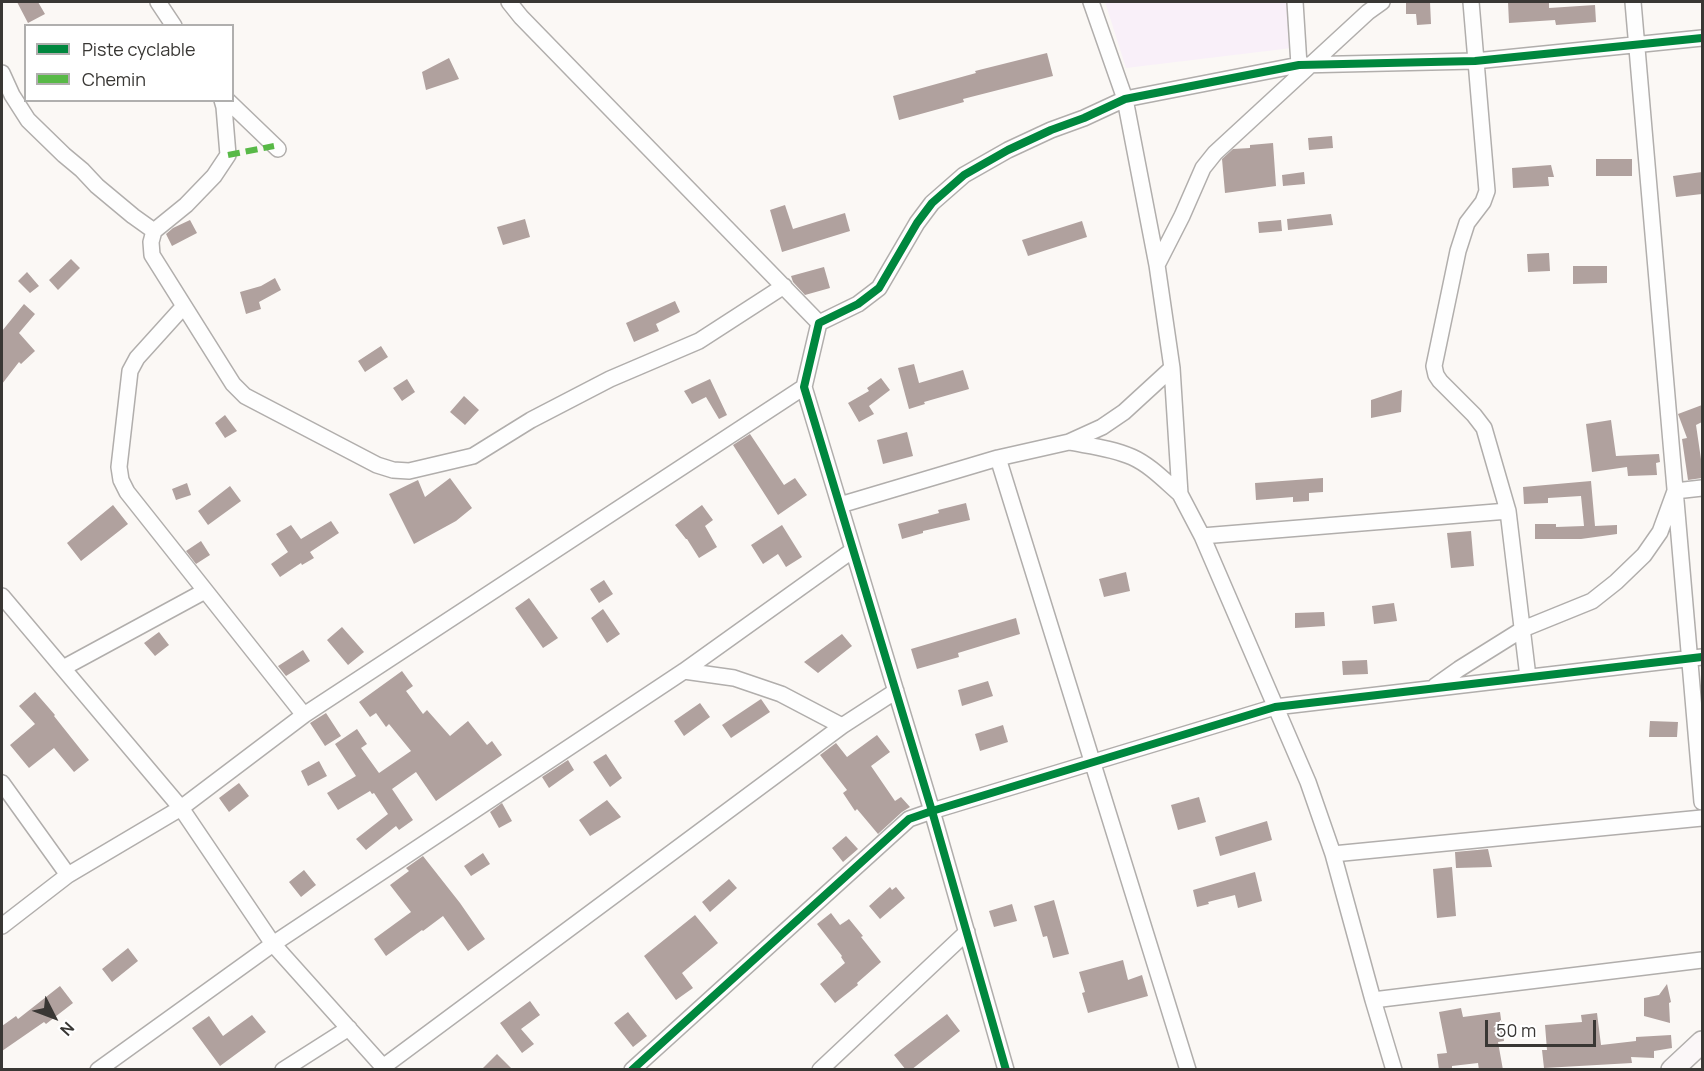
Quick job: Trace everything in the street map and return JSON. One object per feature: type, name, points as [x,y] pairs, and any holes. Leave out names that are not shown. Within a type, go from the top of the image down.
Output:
[{"type":"street","points":[[158,2],[173,24]]},
{"type":"street","points":[[509,2],[520,17],[819,323]]},
{"type":"street","points":[[1091,2],[1125,99],[1156,265],[1172,368],[1180,494]]},
{"type":"street","points":[[1295,2],[1305,65]]},
{"type":"street","points":[[1156,265],[1182,216],[1203,168],[1215,153],[1305,65],[1382,2]]},
{"type":"street","points":[[1471,2],[1487,191],[1483,202],[1467,223],[1458,251],[1434,366],[1440,381],[1484,428],[1508,511],[1528,677]]},
{"type":"street","points":[[1633,2],[1676,491],[1696,657],[1702,801]]},
{"type":"street","points":[[819,323],[858,304],[879,288],[917,223],[932,203],[964,175],[1008,150],[1125,99],[1305,65],[1475,61],[1702,38]]},
{"type":"street","points":[[2,73],[12,95],[28,120],[98,186],[154,231]]},
{"type":"street","points":[[223,102],[228,155],[214,176],[186,205],[154,231],[151,242],[152,255],[233,384],[245,396],[377,465],[393,470],[409,471],[473,456],[531,420],[601,384],[699,341],[784,286]]},
{"type":"street","points":[[229,102],[278,149]]},
{"type":"street","points":[[184,306],[137,358],[130,371],[119,467],[121,480],[127,492],[304,716]]},
{"type":"street","points":[[819,323],[804,387],[932,811],[1006,1070]]},
{"type":"street","points":[[840,505],[998,458],[1069,442],[1102,427],[1124,412],[1172,368]]},
{"type":"street","points":[[2,926],[68,875],[181,808],[304,716],[804,387]]},
{"type":"street","points":[[1069,442],[1114,451],[1134,458],[1152,470],[1180,494],[1202,536],[1308,782],[1333,854],[1394,1070]]},
{"type":"street","points":[[998,458],[1188,1070]]},
{"type":"street","points":[[1676,491],[1702,488]]},
{"type":"street","points":[[1433,688],[1522,629],[1592,601],[1616,582],[1644,555],[1660,532],[1676,491]]},
{"type":"street","points":[[1202,536],[1508,511]]},
{"type":"street","points":[[98,1070],[273,944],[684,671],[853,550]]},
{"type":"street","points":[[63,668],[205,591]]},
{"type":"street","points":[[2,596],[181,808],[273,944],[385,1068],[842,726],[896,691]]},
{"type":"street","points":[[710,653],[734,678]]},
{"type":"street","points":[[632,1070],[909,819],[1275,706],[1696,657]]},
{"type":"street","points":[[684,671],[734,678],[781,694],[842,726]]},
{"type":"street","points":[[2,783],[68,875]]},
{"type":"street","points":[[1333,854],[1702,818]]},
{"type":"street","points":[[820,1070],[967,932]]},
{"type":"street","points":[[1373,1000],[1702,960]]},
{"type":"street","points":[[282,1070],[349,1028]]},
{"type":"street","points":[[1672,1070],[1702,1042]]},
{"type":"shaded area","points":[[1105,2],[1287,2],[1292,48],[1126,68]]},
{"type":"building","points":[[17,2],[38,2],[45,14],[28,23]]},
{"type":"building","points":[[1430,2],[1431,24],[1417,25],[1416,14],[1406,14],[1406,3]]},
{"type":"building","points":[[1508,2],[1549,2],[1549,8],[1595,5],[1596,22],[1556,25],[1555,20],[1509,23]]},
{"type":"building","points":[[1047,53],[1053,76],[963,99],[964,102],[899,120],[893,96],[976,73],[975,71]]},
{"type":"building","points":[[449,58],[459,79],[426,90],[422,72]]},
{"type":"building","points":[[1332,136],[1333,148],[1309,150],[1308,138]]},
{"type":"building","points":[[1273,143],[1276,186],[1225,193],[1222,159],[1233,149]]},
{"type":"building","points":[[1596,159],[1632,159],[1632,176],[1596,176]]},
{"type":"building","points":[[1551,165],[1554,177],[1548,177],[1549,186],[1513,188],[1512,168]]},
{"type":"building","points":[[1304,172],[1305,184],[1283,186],[1282,175]]},
{"type":"building","points":[[1702,172],[1702,194],[1676,197],[1673,176]]},
{"type":"building","points":[[785,205],[793,229],[845,213],[850,231],[782,252],[770,210]]},
{"type":"building","points":[[1331,214],[1333,225],[1288,230],[1287,219]]},
{"type":"building","points":[[525,219],[530,237],[503,245],[497,227]]},
{"type":"building","points":[[190,220],[197,233],[172,246],[166,234]]},
{"type":"building","points":[[1281,220],[1282,231],[1259,233],[1258,222]]},
{"type":"building","points":[[1082,221],[1087,237],[1028,256],[1022,240]]},
{"type":"building","points":[[1549,253],[1550,271],[1528,272],[1527,254]]},
{"type":"building","points":[[71,259],[80,268],[58,290],[49,280]]},
{"type":"building","points":[[1573,266],[1607,266],[1607,283],[1573,284]]},
{"type":"building","points":[[824,267],[830,288],[805,295],[793,282],[791,276]]},
{"type":"building","points":[[27,272],[39,286],[30,293],[18,281]]},
{"type":"building","points":[[275,278],[281,290],[259,302],[261,309],[246,314],[240,292],[261,286]]},
{"type":"building","points":[[675,301],[680,312],[656,324],[659,331],[634,342],[626,323]]},
{"type":"building","points":[[24,304],[35,314],[19,333],[35,351],[21,364],[19,362],[2,384],[2,331]]},
{"type":"building","points":[[381,346],[388,357],[365,372],[358,361]]},
{"type":"building","points":[[914,364],[919,383],[963,370],[969,389],[924,402],[925,404],[909,409],[898,368]]},
{"type":"building","points":[[881,378],[890,390],[869,406],[874,414],[859,422],[848,403],[869,391],[867,388]]},
{"type":"building","points":[[407,379],[415,392],[402,401],[393,388]]},
{"type":"building","points":[[710,379],[727,415],[719,419],[706,397],[692,404],[684,391]]},
{"type":"building","points":[[1402,390],[1401,412],[1371,418],[1371,400]]},
{"type":"building","points":[[464,396],[479,410],[465,425],[450,412]]},
{"type":"building","points":[[1702,405],[1702,422],[1696,425],[1702,478],[1688,480],[1682,439],[1687,438],[1678,414]]},
{"type":"building","points":[[225,415],[237,431],[225,438],[215,423]]},
{"type":"building","points":[[1611,420],[1616,456],[1659,454],[1660,462],[1656,463],[1657,475],[1628,476],[1627,467],[1592,472],[1586,424]]},
{"type":"building","points":[[907,432],[913,456],[883,464],[877,440]]},
{"type":"building","points":[[750,434],[784,485],[795,478],[807,495],[778,515],[733,445]]},
{"type":"building","points":[[450,478],[472,508],[456,521],[414,544],[389,494],[418,480],[425,497]]},
{"type":"building","points":[[1323,478],[1323,492],[1309,493],[1309,501],[1293,502],[1293,497],[1256,500],[1255,483]]},
{"type":"building","points":[[1591,481],[1595,526],[1617,525],[1617,534],[1581,539],[1535,539],[1535,524],[1556,524],[1556,527],[1584,526],[1581,496],[1548,498],[1548,503],[1524,504],[1523,487]]},
{"type":"building","points":[[187,483],[191,495],[176,500],[172,489]]},
{"type":"building","points":[[230,486],[241,501],[208,525],[198,511]]},
{"type":"building","points":[[966,503],[970,520],[923,531],[923,533],[902,539],[898,524]]},
{"type":"building","points":[[113,505],[128,524],[81,561],[67,543]]},
{"type":"building","points":[[702,505],[713,520],[705,526],[717,547],[699,558],[675,525]]},
{"type":"building","points":[[331,521],[339,533],[310,552],[314,558],[302,565],[301,563],[280,577],[271,564],[288,552],[276,534],[291,525],[301,539]]},
{"type":"building","points":[[782,525],[802,557],[786,567],[778,554],[763,564],[751,545]]},
{"type":"building","points":[[1471,531],[1474,566],[1451,568],[1447,533]]},
{"type":"building","points":[[201,541],[210,555],[196,564],[186,551]]},
{"type":"building","points":[[1126,572],[1130,591],[1104,597],[1099,579]]},
{"type":"building","points":[[604,580],[613,594],[599,603],[590,589]]},
{"type":"building","points":[[529,598],[558,638],[543,648],[515,608]]},
{"type":"building","points":[[1394,603],[1397,621],[1374,624],[1372,606]]},
{"type":"building","points":[[603,609],[620,634],[607,643],[591,618]]},
{"type":"building","points":[[1324,612],[1325,626],[1295,628],[1295,613]]},
{"type":"building","points":[[1016,618],[1020,634],[958,653],[959,657],[917,669],[911,649]]},
{"type":"building","points":[[342,627],[364,652],[348,665],[327,640]]},
{"type":"building","points":[[159,632],[169,645],[155,656],[144,643]]},
{"type":"building","points":[[842,634],[852,646],[818,673],[804,662]]},
{"type":"building","points":[[303,650],[310,661],[286,676],[278,666]]},
{"type":"building","points":[[1367,660],[1368,674],[1343,675],[1342,661]]},
{"type":"building","points":[[402,671],[413,686],[406,691],[423,714],[427,710],[450,736],[468,721],[487,745],[492,741],[502,755],[436,801],[416,772],[392,789],[413,820],[399,830],[396,826],[366,850],[356,839],[388,814],[374,793],[370,791],[338,810],[327,793],[356,776],[335,744],[357,729],[367,744],[361,748],[379,773],[411,751],[389,724],[386,727],[376,713],[370,717],[359,702]]},
{"type":"building","points":[[988,681],[993,696],[962,706],[958,690]]},
{"type":"building","points":[[35,692],[89,760],[74,772],[54,748],[29,768],[10,745],[35,724],[19,706]]},
{"type":"building","points":[[761,699],[770,712],[731,738],[722,725]]},
{"type":"building","points":[[700,703],[710,717],[684,736],[674,721]]},
{"type":"building","points":[[326,713],[341,736],[325,746],[310,723]]},
{"type":"building","points":[[1650,721],[1678,722],[1677,737],[1649,737]]},
{"type":"building","points":[[1003,725],[1008,742],[980,751],[975,734]]},
{"type":"building","points":[[877,735],[890,752],[871,766],[895,801],[901,797],[910,807],[878,834],[857,809],[855,811],[843,793],[847,790],[820,755],[836,743],[847,757]]},
{"type":"building","points":[[606,754],[622,778],[610,787],[593,762]]},
{"type":"building","points":[[568,760],[574,770],[549,788],[542,777]]},
{"type":"building","points":[[319,761],[327,776],[308,786],[301,771]]},
{"type":"building","points":[[239,783],[249,796],[229,812],[219,798]]},
{"type":"building","points":[[1199,797],[1206,822],[1178,830],[1171,805]]},
{"type":"building","points":[[607,800],[621,817],[590,836],[579,820]]},
{"type":"building","points":[[502,803],[512,821],[499,828],[490,812]]},
{"type":"building","points":[[1267,821],[1272,840],[1220,856],[1215,837]]},
{"type":"building","points":[[846,836],[858,849],[843,862],[832,848]]},
{"type":"building","points":[[1488,849],[1492,867],[1456,868],[1455,852]]},
{"type":"building","points":[[483,853],[490,864],[471,876],[464,866]]},
{"type":"building","points":[[423,856],[485,939],[468,951],[443,916],[386,956],[374,939],[411,912],[390,885],[409,871],[406,868]]},
{"type":"building","points":[[1452,867],[1456,916],[1437,918],[1433,869]]},
{"type":"building","points":[[304,870],[316,885],[301,897],[289,882]]},
{"type":"building","points":[[1255,872],[1262,901],[1238,908],[1235,895],[1197,907],[1193,890]]},
{"type":"building","points":[[729,879],[737,888],[710,912],[702,902]]},
{"type":"building","points":[[890,887],[892,890],[896,887],[905,898],[880,919],[869,906]]},
{"type":"building","points":[[1054,900],[1069,954],[1053,958],[1047,936],[1043,937],[1034,906]]},
{"type":"building","points":[[1012,904],[1017,921],[994,927],[989,911]]},
{"type":"building","points":[[831,913],[840,925],[849,919],[881,962],[857,983],[858,985],[835,1003],[820,984],[845,963],[817,924]]},
{"type":"building","points":[[695,915],[718,943],[682,973],[693,988],[676,1000],[644,956]]},
{"type":"building","points":[[128,948],[138,961],[112,982],[102,969]]},
{"type":"building","points":[[1123,960],[1128,980],[1142,975],[1148,996],[1088,1013],[1079,972]]},
{"type":"building","points":[[1667,984],[1671,1002],[1669,1003],[1670,1023],[1644,1016],[1644,998],[1659,995]]},
{"type":"building","points":[[60,986],[73,1003],[46,1024],[44,1022],[2,1051],[2,1026],[16,1016],[18,1019]]},
{"type":"building","points":[[530,1001],[540,1015],[521,1029],[534,1044],[522,1053],[500,1023]]},
{"type":"building","points":[[1461,1008],[1463,1017],[1500,1012],[1504,1041],[1498,1042],[1503,1070],[1479,1070],[1478,1063],[1439,1070],[1437,1054],[1447,1053],[1439,1012]]},
{"type":"building","points":[[628,1012],[647,1036],[633,1047],[614,1023]]},
{"type":"building","points":[[1597,1013],[1601,1045],[1636,1041],[1636,1037],[1671,1035],[1672,1048],[1654,1051],[1654,1058],[1631,1057],[1632,1063],[1544,1068],[1542,1050],[1547,1050],[1545,1025],[1582,1022],[1581,1015]]},
{"type":"building","points":[[947,1014],[960,1031],[911,1070],[906,1070],[894,1055]]},
{"type":"building","points":[[252,1015],[266,1032],[220,1066],[192,1028],[209,1016],[223,1036]]},
{"type":"building","points":[[497,1054],[513,1070],[481,1070]]},
{"type":"marked path","points":[[228,155],[274,146]]},
{"type":"cycle path","points":[[1006,1070],[932,811],[804,387],[819,323],[858,304],[879,288],[917,223],[932,203],[964,175],[1008,150],[1125,99],[1299,65],[1475,61],[1702,38]]},
{"type":"cycle path","points":[[632,1070],[909,819],[1275,707],[1702,657]]}]
